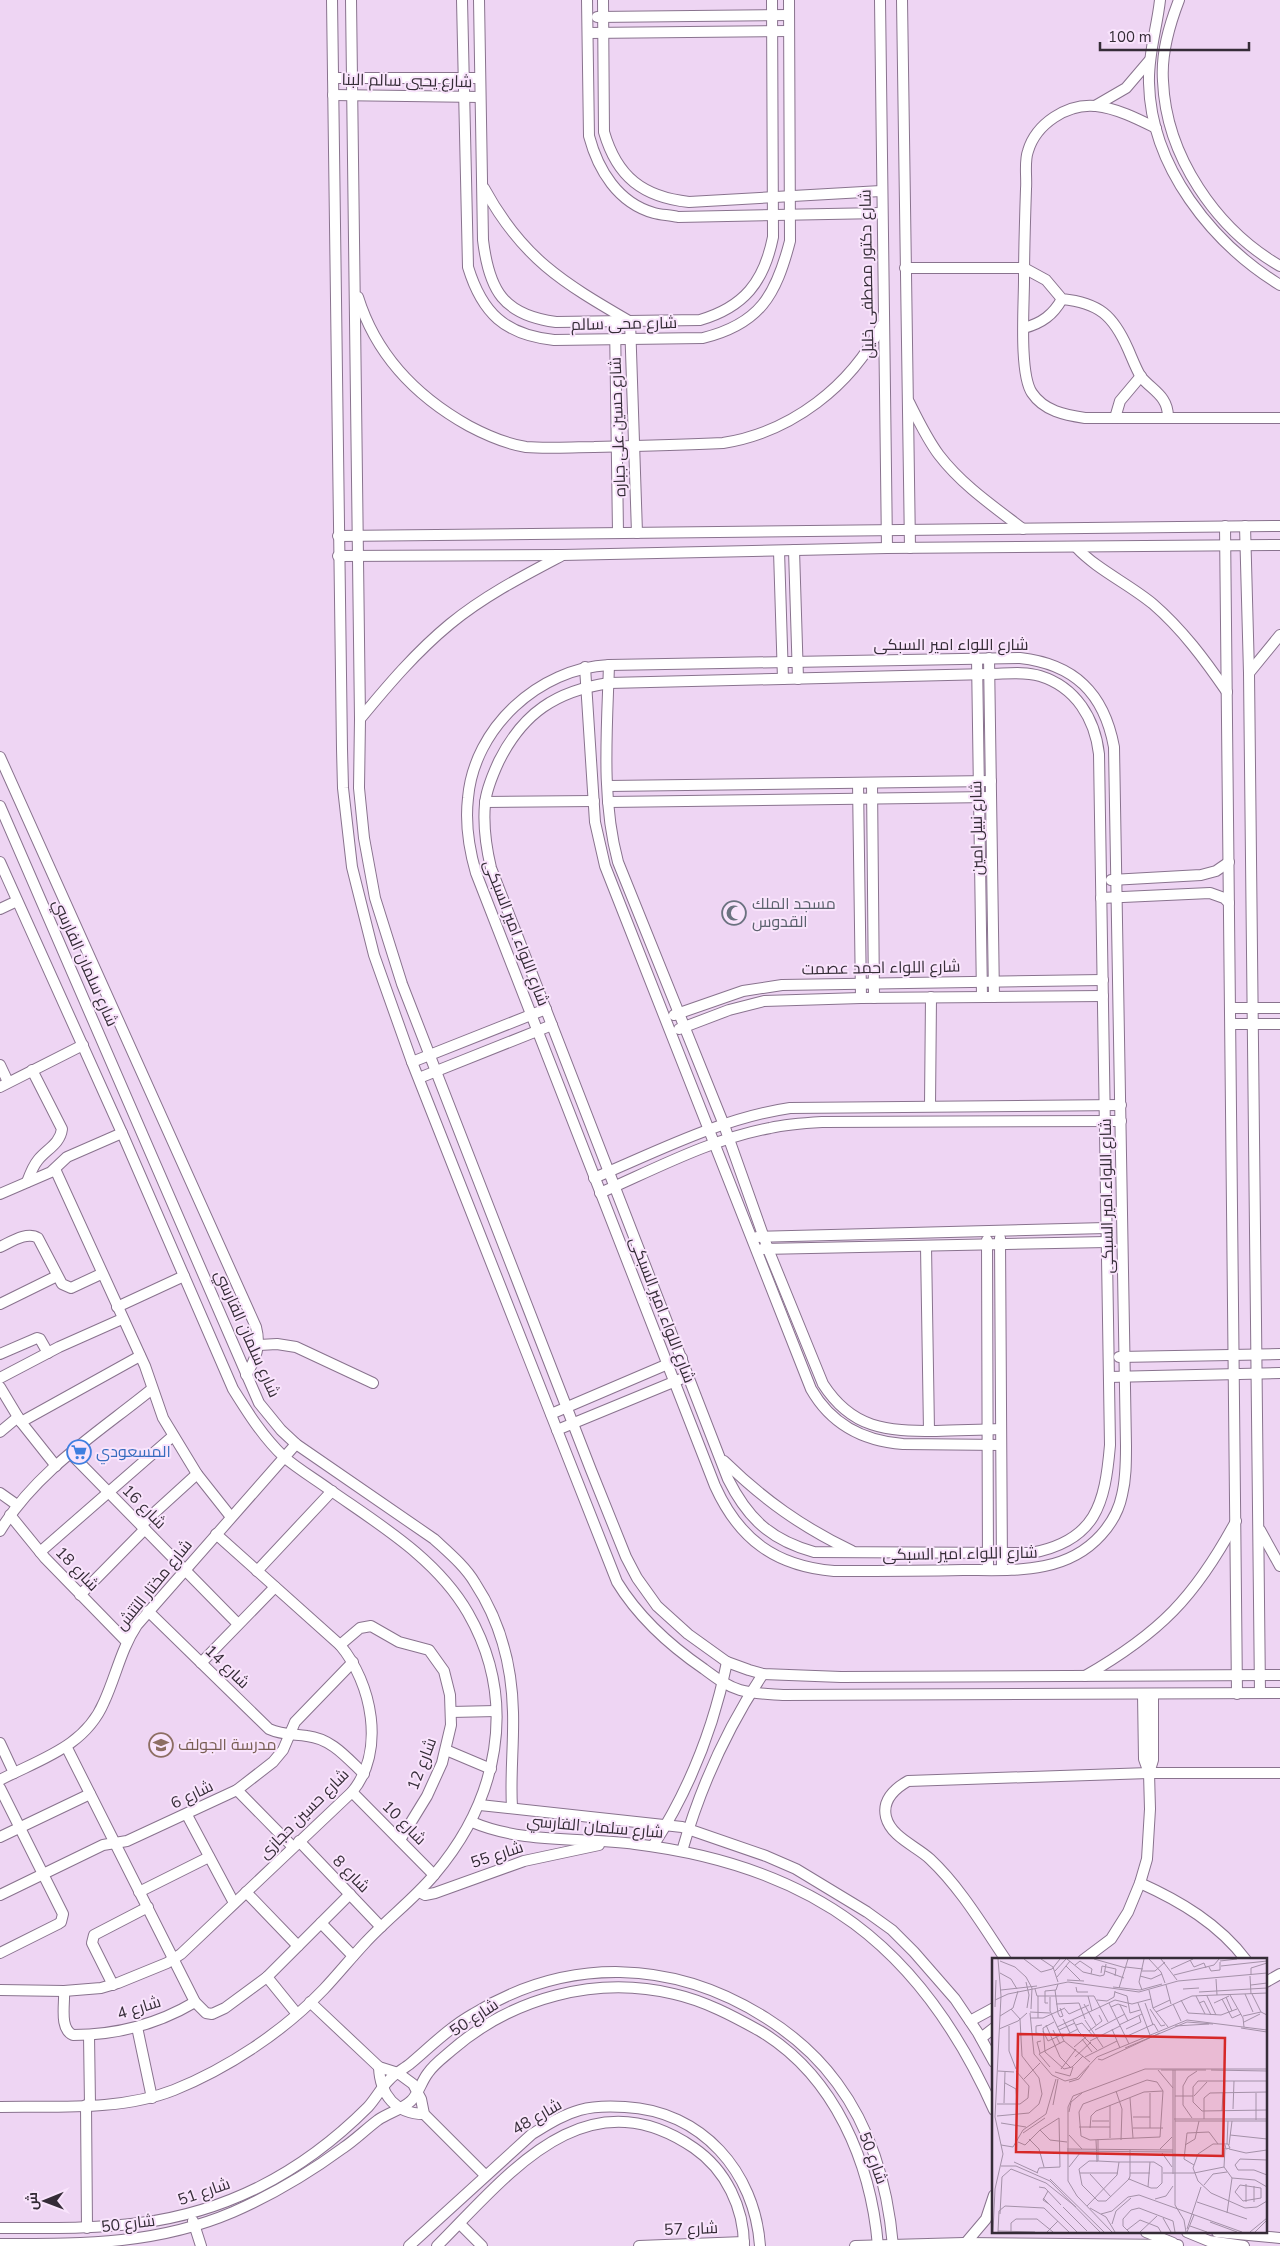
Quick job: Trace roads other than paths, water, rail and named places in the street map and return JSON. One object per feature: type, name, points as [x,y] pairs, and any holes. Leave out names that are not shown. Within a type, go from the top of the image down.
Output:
[{"type":"street","points":[[332,0],[338,556],[343,788],[352,867],[374,955],[412,1062],[617,1582],[630,1603],[661,1636],[682,1654],[723,1683],[751,1692],[783,1695],[1280,1693]]},
{"type":"street","points":[[351,0],[360,718],[359,788],[364,838],[375,898],[402,984],[566,1408],[616,1533],[637,1578],[657,1606],[688,1634],[727,1662],[763,1674],[842,1677],[1280,1676]]},
{"type":"street","name":"شارع محى سالم","points":[[462,0],[468,267],[474,287],[483,303],[496,318],[512,330],[533,338],[554,340],[703,338],[725,333],[745,323],[760,308],[783,267],[790,242],[789,0]]},
{"type":"street","name":"شارع محى سالم","points":[[479,0],[482,240],[485,264],[490,281],[511,307],[539,320],[556,322],[700,320],[717,315],[732,307],[746,295],[760,278],[769,258],[774,216],[772,0]]},
{"type":"street","points":[[587,0],[589,136],[594,155],[603,172],[615,188],[633,203],[654,213],[678,217],[881,213]]},
{"type":"street","points":[[603,0],[604,132],[609,149],[617,164],[628,178],[646,191],[667,199],[689,202],[881,192]]},
{"type":"street","name":"شارع دكتور مصطفى خليل","points":[[880,0],[882,325],[887,548]]},
{"type":"street","points":[[902,0],[910,548]]},
{"type":"street","points":[[1160,0],[1149,61],[1150,99],[1156,128],[1176,176],[1209,225],[1232,250],[1258,272],[1280,285]]},
{"type":"street","points":[[1179,0],[1166,39],[1162,80],[1167,114],[1175,140],[1202,193],[1220,217],[1243,240],[1280,266]]},
{"type":"street","points":[[587,17],[789,15]]},
{"type":"street","points":[[588,33],[789,31]]},
{"type":"street","points":[[1149,61],[1126,88],[1095,106],[1063,112],[1049,121],[1035,135],[1027,152],[1024,328],[1026,375],[1032,393],[1046,406],[1063,415],[1115,418],[1280,418]]},
{"type":"street","name":"شارع يحيي سالم البنا","points":[[333,78],[480,78]]},
{"type":"street","name":"شارع يحيي سالم البنا","points":[[333,95],[480,98]]},
{"type":"street","points":[[1095,106],[1126,115],[1156,128]]},
{"type":"street","points":[[588,116],[603,115]]},
{"type":"street","points":[[615,188],[628,178]]},
{"type":"street","points":[[482,185],[507,226],[538,261],[576,290],[630,321]]},
{"type":"street","points":[[905,268],[1024,268],[1046,280],[1062,299],[1084,301],[1098,308],[1109,318],[1126,343],[1141,376],[1164,398],[1168,417]]},
{"type":"street","points":[[355,288],[362,309],[382,349],[410,383],[444,412],[480,432],[525,446],[634,446],[723,443],[739,441],[766,432],[794,419],[815,404],[853,369],[870,348],[882,325]]},
{"type":"street","points":[[1024,328],[1047,318],[1062,299]]},
{"type":"street","name":"شارع حسين على جباره","points":[[630,321],[637,532]]},
{"type":"street","name":"شارع حسين على جباره","points":[[615,322],[618,533]]},
{"type":"street","points":[[1115,418],[1120,401],[1141,376]]},
{"type":"street","points":[[907,400],[938,454],[952,471],[976,494],[1023,529]]},
{"type":"street","points":[[1225,526],[1237,1694]]},
{"type":"street","points":[[1245,526],[1249,673],[1260,1693]]},
{"type":"street","points":[[338,536],[1280,526]]},
{"type":"street","points":[[338,556],[562,555],[887,548],[1280,545]]},
{"type":"street","points":[[1076,547],[1089,559],[1126,583],[1153,604],[1196,649],[1227,692]]},
{"type":"street","points":[[794,550],[798,679]]},
{"type":"street","points":[[780,551],[782,679]]},
{"type":"street","points":[[360,718],[403,668],[450,625],[503,587],[562,555]]},
{"type":"street","points":[[1249,673],[1280,635]]},
{"type":"street","name":"شارع اللواء امير السبكى","points":[[977,658],[1037,660],[1054,665],[1070,673],[1084,684],[1096,698],[1105,713],[1110,730],[1114,756],[1121,1105],[1126,1446],[1122,1497],[1110,1522],[1093,1543],[1079,1554],[1045,1567],[1002,1570],[834,1571],[814,1569],[778,1557],[746,1534],[723,1504],[594,1178],[473,864],[468,836],[468,797],[477,762],[490,737],[506,714],[534,690],[550,680],[585,668],[609,665],[797,660],[977,658]]},
{"type":"street","name":"شارع نبيل امين","points":[[977,658],[982,997]]},
{"type":"street","name":"شارع نبيل امين","points":[[989,658],[994,997]]},
{"type":"street","points":[[609,665],[608,802],[609,821],[618,862],[724,1124],[763,1236],[823,1384],[833,1400],[846,1412],[874,1427],[903,1431],[1001,1430]]},
{"type":"street","points":[[585,668],[588,687],[597,837],[605,866],[811,1389],[830,1415],[857,1433],[887,1443],[1001,1445]]},
{"type":"street","name":"شارع اللواء امير السبكى","points":[[977,674],[1039,676],[1055,682],[1070,692],[1082,705],[1091,720],[1097,737],[1099,754],[1110,1445],[1104,1492],[1098,1508],[1083,1528],[1063,1543],[1047,1550],[1002,1553],[814,1552],[794,1546],[776,1537],[759,1524],[746,1509],[728,1479],[491,868],[484,824],[485,802],[500,760],[524,723],[537,710],[576,690],[608,683],[977,674]]},
{"type":"street","points":[[0,757],[256,1327],[259,1346],[257,1356],[246,1375]]},
{"type":"street","points":[[608,786],[991,781]]},
{"type":"street","points":[[858,783],[861,998]]},
{"type":"street","points":[[872,783],[874,998]]},
{"type":"street","points":[[608,802],[991,797]]},
{"type":"street","points":[[485,802],[594,801]]},
{"type":"street","name":"شارع سلمان الفارسي","points":[[0,806],[259,1403],[296,1444],[434,1538],[475,1582],[504,1643],[511,1681],[514,1713],[510,1781],[512,1807]]},
{"type":"street","name":"شارع سلمان الفارسي","points":[[0,862],[122,1133],[233,1389],[256,1425],[284,1457],[431,1565],[458,1596],[485,1651],[492,1678],[496,1711],[496,1731],[491,1769],[480,1805],[472,1822],[434,1875],[419,1892],[381,1927],[297,2014],[255,2045],[214,2070],[174,2090],[152,2098],[132,2102],[88,2105],[0,2107]]},
{"type":"street","points":[[1101,881],[1201,875],[1216,871],[1228,862]]},
{"type":"street","points":[[1101,898],[1210,893],[1224,898],[1229,903]]},
{"type":"street","points":[[0,909],[17,901]]},
{"type":"street","name":"شارع اللواء احمد عصمت","points":[[666,1018],[762,986],[1103,980]]},
{"type":"street","name":"شارع اللواء احمد عصمت","points":[[671,1032],[746,1004],[764,1001],[861,998],[1103,996]]},
{"type":"street","points":[[930,1106],[931,997]]},
{"type":"street","points":[[1230,1008],[1280,1008]]},
{"type":"street","points":[[412,1062],[546,1009]]},
{"type":"street","points":[[1231,1024],[1280,1024]]},
{"type":"street","points":[[419,1078],[552,1025]]},
{"type":"street","points":[[0,1065],[4,1084],[83,1045]]},
{"type":"street","points":[[27,1182],[38,1160],[58,1142],[62,1129],[32,1070]]},
{"type":"street","points":[[594,1178],[724,1124],[769,1111],[790,1108],[1121,1105]]},
{"type":"street","points":[[600,1193],[714,1144],[770,1128],[823,1122],[1121,1121]]},
{"type":"street","points":[[0,1194],[55,1169],[68,1156],[122,1133]]},
{"type":"street","points":[[55,1169],[140,1356],[163,1418],[197,1474],[232,1517]]},
{"type":"street","points":[[751,1237],[1106,1228]]},
{"type":"street","points":[[987,1231],[988,1570]]},
{"type":"street","points":[[1000,1231],[1002,1570]]},
{"type":"street","points":[[0,1247],[26,1236],[38,1238],[62,1284],[71,1288],[102,1274]]},
{"type":"street","points":[[756,1249],[1107,1242]]},
{"type":"street","points":[[926,1246],[929,1431]]},
{"type":"street","points":[[0,1304],[57,1276]]},
{"type":"street","points":[[117,1307],[184,1276]]},
{"type":"street","points":[[0,1378],[48,1353],[122,1319]]},
{"type":"street","points":[[0,1354],[37,1338],[40,1339],[48,1353]]},
{"type":"street","points":[[259,1346],[277,1344],[296,1347],[373,1383]]},
{"type":"street","points":[[1108,1357],[1280,1354]]},
{"type":"street","points":[[0,1432],[20,1419],[140,1356]]},
{"type":"street","points":[[551,1414],[682,1358]]},
{"type":"street","points":[[1109,1377],[1280,1373]]},
{"type":"street","points":[[557,1430],[688,1376]]},
{"type":"street","points":[[0,1387],[20,1419],[56,1466]]},
{"type":"street","points":[[0,1531],[26,1494],[56,1466],[152,1388]]},
{"type":"street","points":[[40,1552],[173,1436]]},
{"type":"street","name":"شارع مختار التتش","points":[[0,1780],[67,1748],[89,1728],[98,1715],[126,1641],[148,1611],[184,1569],[296,1444]]},
{"type":"street","points":[[1110,1445],[1126,1446]]},
{"type":"street","name":"شارع 16","points":[[71,1454],[238,1624]]},
{"type":"street","points":[[721,1457],[750,1487],[783,1513],[818,1535],[855,1553]]},
{"type":"street","points":[[80,1595],[143,1527],[197,1474]]},
{"type":"street","points":[[257,1571],[332,1491]]},
{"type":"street","points":[[0,1492],[17,1505]]},
{"type":"street","name":"شارع 18","points":[[10,1515],[40,1552],[126,1641]]},
{"type":"street","points":[[1084,1676],[1123,1654],[1158,1627],[1189,1595],[1215,1559],[1236,1520]]},
{"type":"street","points":[[1258,1527],[1280,1566]]},
{"type":"street","name":"شارع حسين حجازى","points":[[0,1990],[82,1991],[113,1985],[157,1968],[174,1959],[352,1792],[364,1774],[370,1746],[371,1717],[365,1688],[353,1662],[340,1645],[216,1534]]},
{"type":"street","points":[[201,1663],[275,1587]]},
{"type":"street","name":"شارع 14","points":[[148,1611],[269,1729],[289,1735],[305,1736],[327,1741],[364,1774]]},
{"type":"street","name":"شارع 12","points":[[340,1645],[360,1628],[371,1626],[399,1642],[429,1650],[444,1670],[451,1712],[446,1750],[427,1796],[400,1840]]},
{"type":"street","name":"شارع 6","points":[[0,1895],[103,1846],[127,1841],[237,1790],[273,1762],[283,1750],[295,1722],[353,1662]]},
{"type":"street","points":[[653,1846],[666,1826],[699,1756],[723,1683],[727,1662]]},
{"type":"street","points":[[682,1851],[688,1829],[716,1758],[751,1692],[763,1674]]},
{"type":"street","points":[[1086,1958],[1111,1939],[1128,1912],[1140,1883],[1150,1834],[1149,1774],[1144,1759],[1148,1694]]},
{"type":"street","points":[[451,1712],[496,1711]]},
{"type":"street","points":[[0,1744],[14,1773]]},
{"type":"street","points":[[67,1748],[195,2002],[206,2013],[218,2012],[267,1976],[350,1894]]},
{"type":"street","points":[[446,1750],[491,1769]]},
{"type":"street","points":[[1005,1958],[944,1875],[929,1858],[891,1830],[886,1816],[887,1801],[895,1788],[908,1781],[1149,1774],[1280,1773]]},
{"type":"street","points":[[0,1788],[62,1914],[61,1922],[0,1953]]},
{"type":"street","name":"شارع 8","points":[[237,1790],[350,1894],[381,1927]]},
{"type":"street","name":"شارع 10","points":[[352,1792],[434,1875]]},
{"type":"street","points":[[0,1838],[90,1794]]},
{"type":"street","name":"شارع سلمان الفارسي","points":[[480,1805],[512,1807],[575,1817],[688,1829],[766,1856],[796,1869],[868,1912],[892,1930],[920,1957],[970,2021],[992,2058]]},
{"type":"street","points":[[187,1814],[234,1903]]},
{"type":"street","name":"شارع سلمان الفارسي","points":[[472,1822],[491,1830],[515,1835],[617,1842],[682,1851],[753,1870],[793,1886],[827,1904],[859,1927],[902,1966],[922,1988],[945,2019],[976,2070],[992,2106]]},
{"type":"street","name":"شارع 55","points":[[419,1892],[425,1895],[435,1893],[524,1861],[570,1850],[617,1842]]},
{"type":"street","points":[[139,1892],[209,1857]]},
{"type":"street","points":[[1140,1883],[1170,1896],[1197,1913],[1244,1958]]},
{"type":"street","points":[[246,1892],[298,1946]]},
{"type":"street","points":[[113,1985],[92,1943],[92,1939],[94,1935],[148,1907]]},
{"type":"street","points":[[321,1923],[353,1956]]},
{"type":"street","name":"شارع 50","points":[[565,1977],[599,1971],[636,1972],[673,1977],[718,1992],[743,2004],[798,2041],[824,2066],[837,2083],[855,2112],[870,2143],[882,2174],[890,2208],[893,2246]]},
{"type":"street","points":[[1268,1981],[1280,1974]]},
{"type":"street","points":[[267,1976],[297,2014]]},
{"type":"street","name":"شارع 51","points":[[0,2228],[132,2226],[191,2214],[257,2188],[299,2164],[346,2127],[383,2089],[386,2082],[440,2037],[472,2014],[530,1986],[565,1977]]},
{"type":"street","name":"شارع 50","points":[[0,2244],[110,2242],[153,2236],[195,2226],[234,2211],[285,2186],[345,2147],[382,2117],[400,2108],[418,2092],[429,2071],[479,2029],[507,2013],[538,2000],[569,1993],[604,1988],[631,1988],[675,1994],[708,2005],[766,2036],[788,2052],[812,2076],[842,2119],[856,2148],[875,2210],[878,2246]]},
{"type":"street","name":"شارع 4","points":[[64,1991],[66,2030],[73,2035],[89,2035],[137,2027],[166,2017],[195,2002]]},
{"type":"street","points":[[310,2002],[379,2067],[398,2073],[406,2078],[418,2092],[424,2114],[485,2175]]},
{"type":"street","points":[[970,2021],[992,2009]]},
{"type":"street","points":[[766,2036],[775,2024]]},
{"type":"street","points":[[137,2027],[152,2098]]},
{"type":"street","points":[[981,2038],[992,2030]]},
{"type":"street","points":[[87,2228],[89,2035]]},
{"type":"street","points":[[379,2067],[379,2079],[387,2097],[408,2112],[424,2114]]},
{"type":"street","name":"شارع 48","points":[[409,2246],[532,2134],[553,2121],[580,2110],[614,2106],[633,2107],[671,2117],[705,2137],[723,2153],[738,2173],[749,2194],[757,2217],[760,2246]]},
{"type":"street","points":[[666,2132],[671,2117]]},
{"type":"street","name":"شارع 48","points":[[437,2246],[523,2161],[561,2136],[582,2127],[616,2122],[633,2123],[666,2132],[700,2152],[722,2177],[736,2200],[742,2220],[744,2244]]},
{"type":"street","points":[[964,2244],[986,2219],[992,2201]]},
{"type":"street","points":[[191,2214],[201,2246]]},
{"type":"street","points":[[460,2224],[482,2246]]},
{"type":"street","points":[[1151,2234],[1178,2246]]},
{"type":"street","points":[[1192,2234],[1213,2243],[1244,2246]]},
{"type":"street","points":[[1238,2234],[1280,2238]]},
{"type":"street","name":"شارع 57","points":[[639,2246],[744,2244]]},
{"type":"street","points":[[856,2246],[964,2244],[1178,2246]]},
{"type":"place","name":"مسجد الملك القدوس","points":[[734,913]]},
{"type":"place","name":"المسعودي","points":[[79,1452]]},
{"type":"place","name":"مدرسة الجولف","points":[[161,1745]]}]
